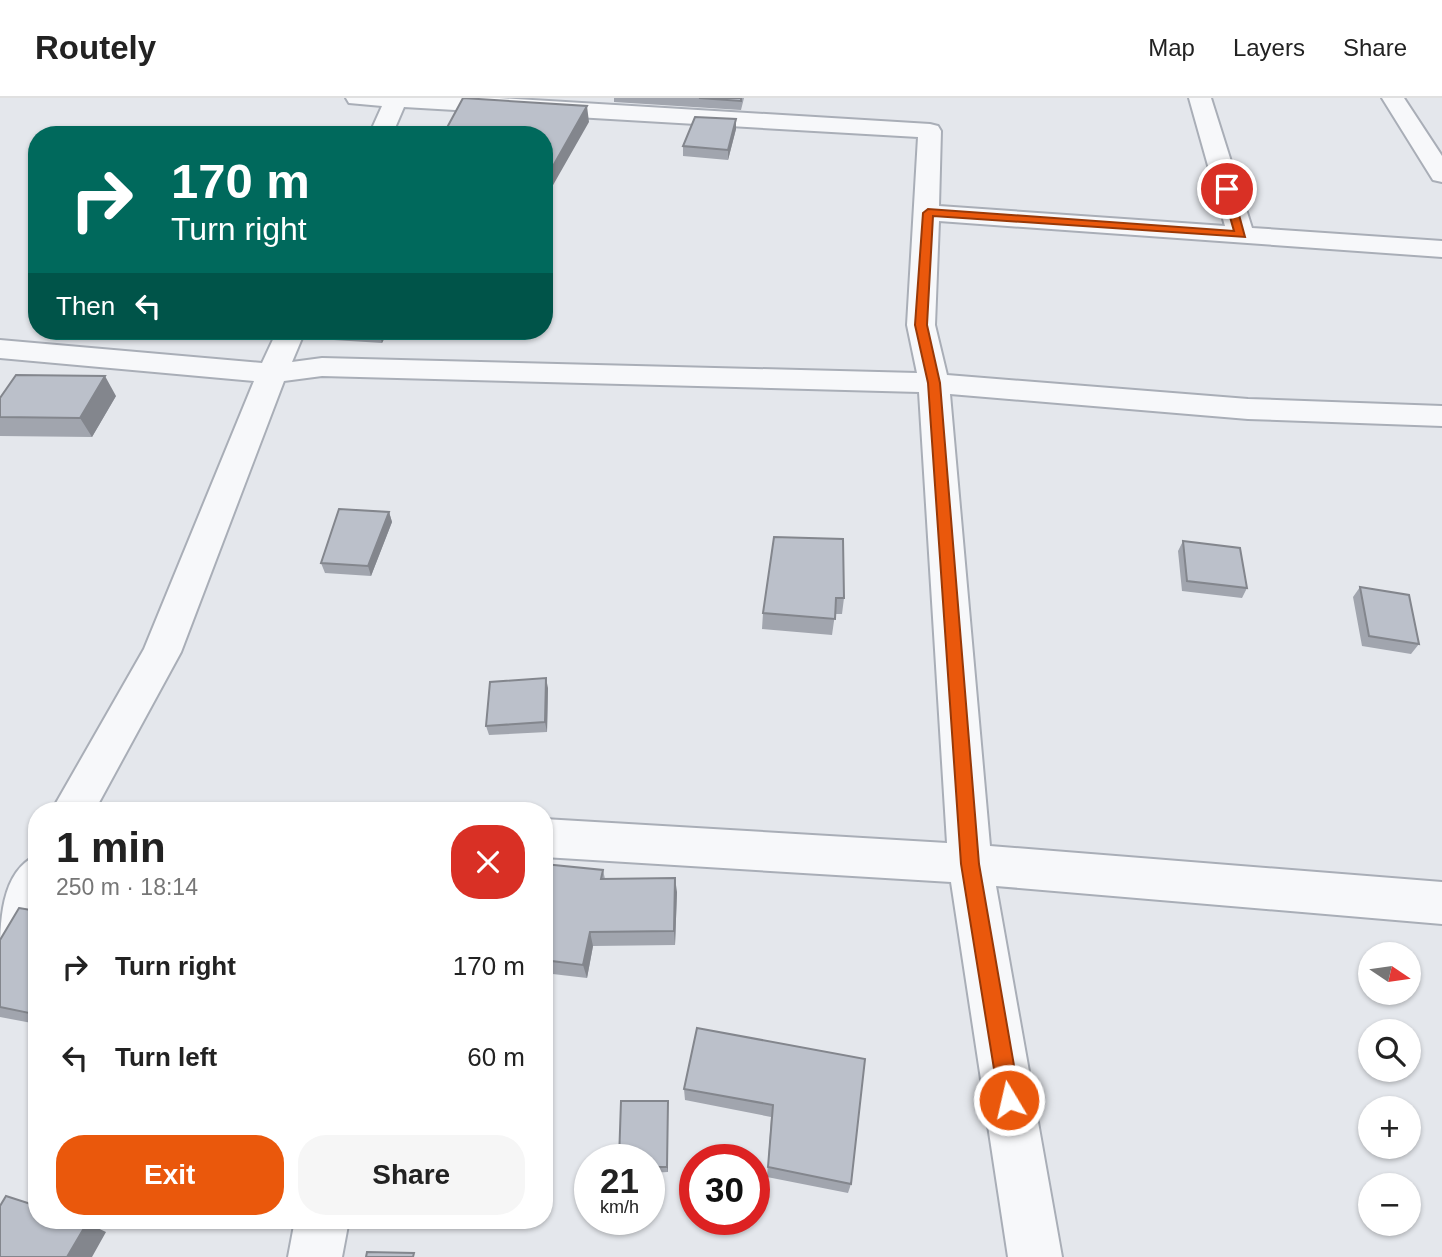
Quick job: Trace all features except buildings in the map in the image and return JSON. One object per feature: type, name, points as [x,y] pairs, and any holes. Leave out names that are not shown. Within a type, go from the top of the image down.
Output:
[{"type":"street","points":[[357,98],[929,120],[928,213],[921,325],[934,383],[970,864],[1035,1257]]},
{"type":"street","points":[[1200,98],[1241,235]]},
{"type":"street","points":[[1393,98],[1442,175]]},
{"type":"street","points":[[384,126],[396,99]]},
{"type":"street","points":[[928,213],[1442,249]]},
{"type":"street","points":[[78,802],[163,652],[287,340]]},
{"type":"street","points":[[0,349],[272,373],[322,367],[934,383],[1248,409],[1442,416]]},
{"type":"street","points":[[553,839],[970,864],[1442,903]]},
{"type":"street","points":[[0,940],[28,891]]},
{"type":"street","points":[[315,1257],[320,1229]]},
{"type":"route","points":[[1009,1100],[970,864],[934,383],[921,325],[928,213],[1241,235],[1227,189]]}]
